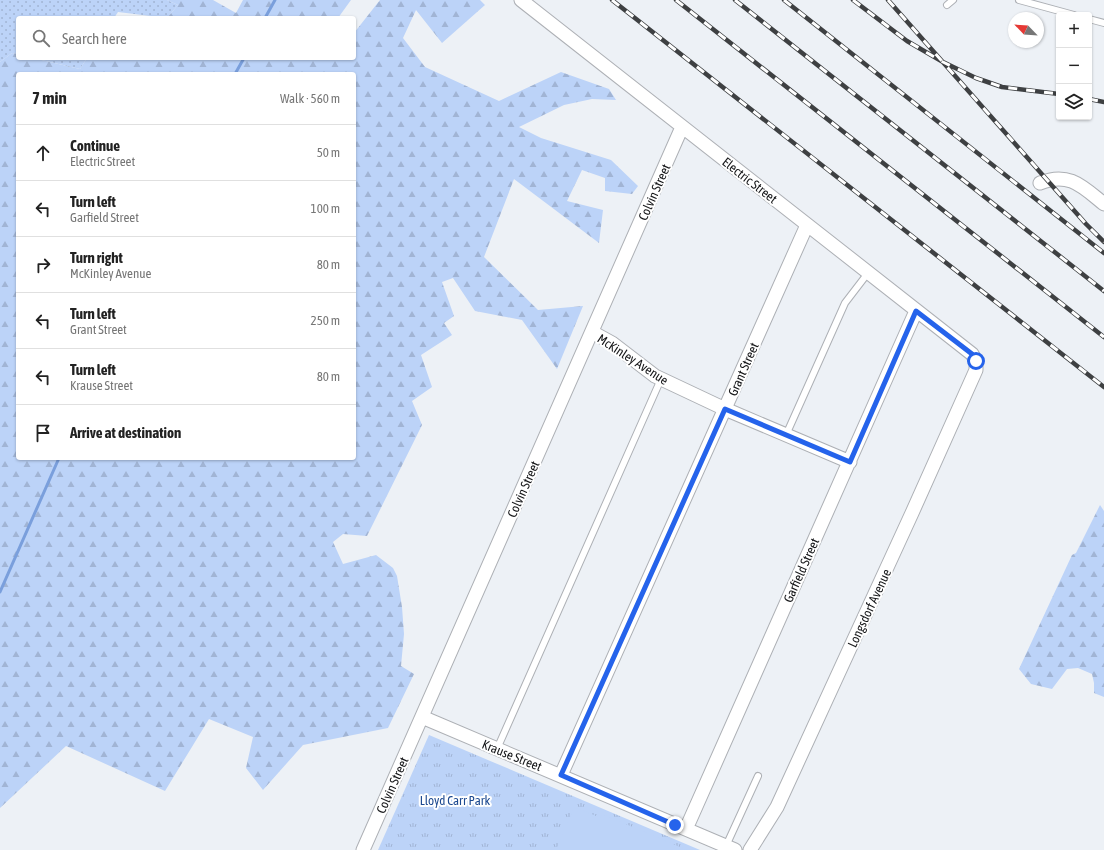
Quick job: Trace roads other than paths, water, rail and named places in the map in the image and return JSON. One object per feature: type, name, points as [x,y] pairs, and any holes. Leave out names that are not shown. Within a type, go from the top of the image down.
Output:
[{"type":"street","name":"Electric Street","points":[[521,0],[972,354],[976,361]]},
{"type":"street","name":"Colvin Street","points":[[363,850],[682,127]]},
{"type":"street","points":[[1040,183],[1054,179],[1072,180],[1104,204]]},
{"type":"street","name":"Grant Street","points":[[561,775],[807,225]]},
{"type":"street","name":"Garfield Street","points":[[686,830],[916,311]]},
{"type":"street","name":"McKinley Avenue","points":[[592,332],[612,343],[646,371],[661,379],[725,409],[850,462]]},
{"type":"street","name":"Longsdorf Avenue","points":[[750,850],[777,807],[976,370],[976,361]]},
{"type":"street","name":"Krause Street","points":[[422,717],[730,848]]},
{"type":"lane","points":[[947,5],[953,0]]},
{"type":"lane","points":[[1019,0],[1063,12]]},
{"type":"lane","points":[[1092,20],[1104,23]]},
{"type":"lane","points":[[786,435],[845,303],[868,273]]},
{"type":"lane","points":[[497,749],[661,379]]},
{"type":"lane","points":[[730,848],[758,776]]},
{"type":"waterway","points":[[266,16],[275,0]]},
{"type":"waterway","points":[[236,72],[243,60]]},
{"type":"waterway","points":[[0,592],[58,460]]},
{"type":"railway","points":[[612,0],[1104,387]]},
{"type":"railway","points":[[676,0],[1104,337]]},
{"type":"railway","points":[[735,0],[1104,291]]},
{"type":"railway","points":[[784,0],[1104,253]]},
{"type":"railway","points":[[853,0],[907,41],[943,62],[976,78],[1002,87],[1056,94]]},
{"type":"railway","points":[[888,0],[1086,224],[1104,242]]},
{"type":"railway","points":[[1092,100],[1104,102]]},
{"type":"park label","name":"Lloyd Carr Park","points":[[455,800]]}]
